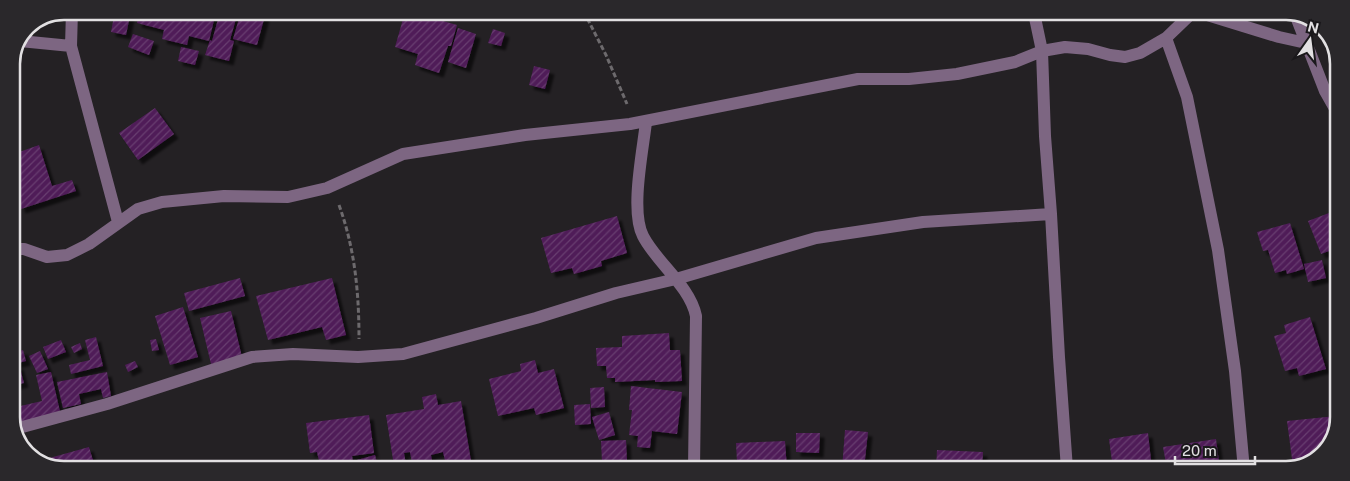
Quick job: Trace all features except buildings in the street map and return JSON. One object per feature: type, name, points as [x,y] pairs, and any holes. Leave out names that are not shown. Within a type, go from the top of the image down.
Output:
[{"type":"street","points":[[72,20],[71,46],[118,222]]},
{"type":"street","points":[[1035,20],[1042,51],[1045,136],[1052,214],[1066,461]]},
{"type":"street","points":[[20,249],[47,256],[66,255],[89,244],[138,209],[162,202],[224,196],[288,197],[327,188],[403,154],[525,135],[646,122],[858,79],[909,79],[957,74],[1014,62],[1042,51],[1065,48],[1088,49],[1125,57],[1140,53],[1166,38],[1185,20]]},
{"type":"street","points":[[1223,20],[1271,35],[1306,43]]},
{"type":"street","points":[[1298,22],[1330,100]]},
{"type":"street","points":[[1166,38],[1187,97],[1218,250],[1236,371],[1243,461]]},
{"type":"street","points":[[26,42],[71,46]]},
{"type":"street","points":[[646,122],[638,196],[638,223],[643,237],[676,279],[691,303],[696,316],[694,461]]},
{"type":"street","points":[[21,427],[107,404],[252,357],[293,354],[358,357],[403,354],[536,318],[616,293],[676,279],[816,238],[923,222],[1052,214]]},
{"type":"path","points":[[588,20],[627,103],[630,124]]},
{"type":"path","points":[[327,188],[338,204],[346,225],[356,274],[359,309],[358,357]]}]
